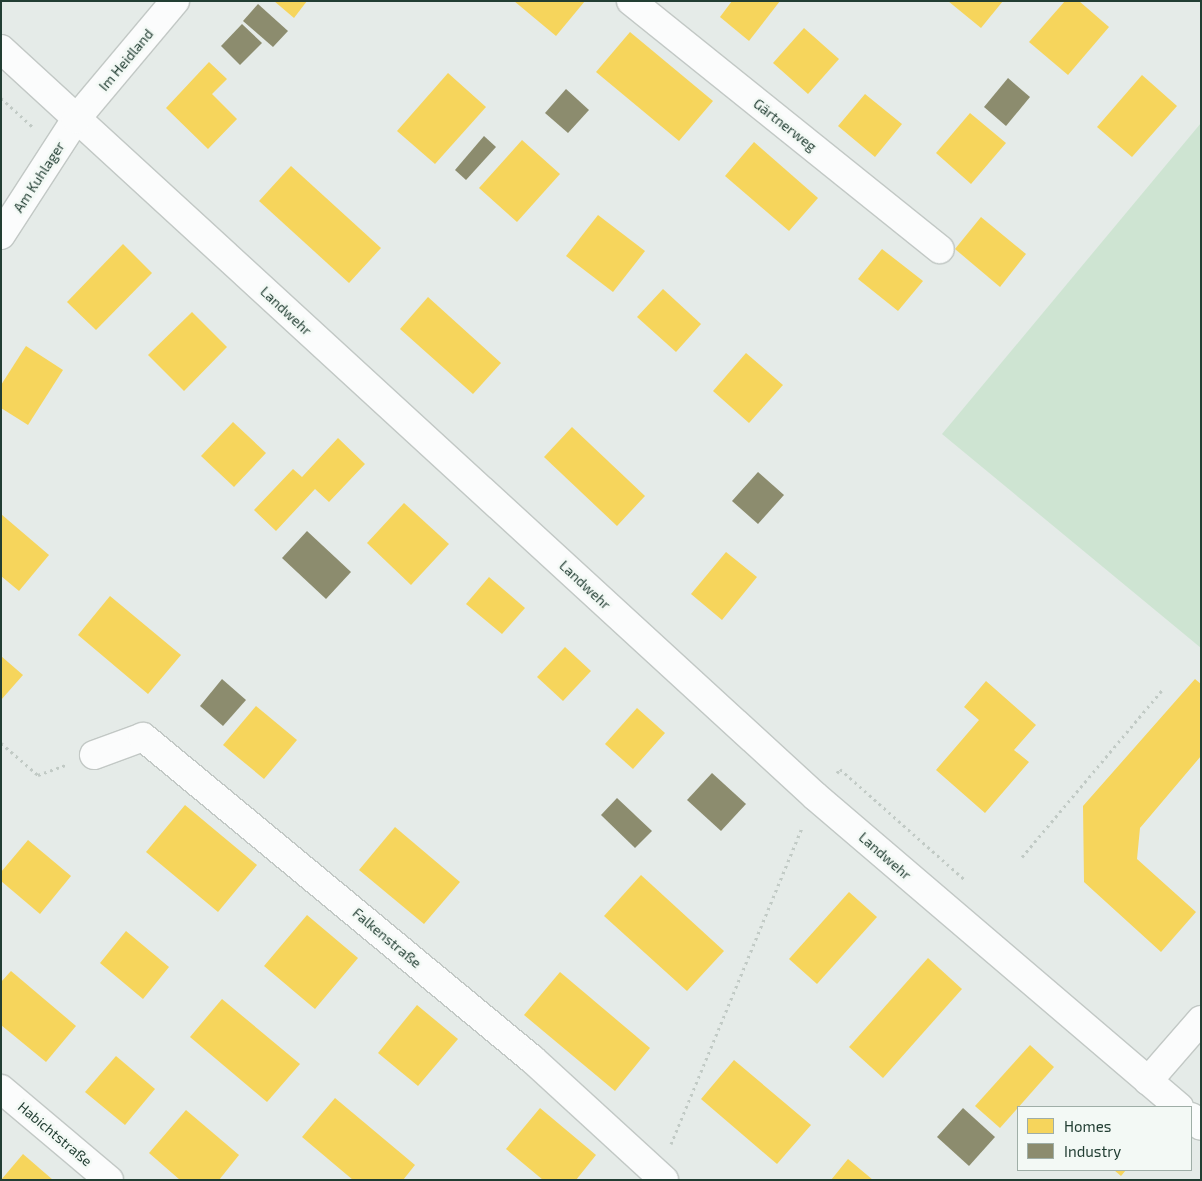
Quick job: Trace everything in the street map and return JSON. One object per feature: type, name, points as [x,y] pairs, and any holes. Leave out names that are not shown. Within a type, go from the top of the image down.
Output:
[{"type":"street","name":"Im Heidland","points":[[76,119],[176,1]]},
{"type":"street","name":"Gärtnerweg","points":[[631,1],[940,249]]},
{"type":"street","name":"Landwehr","points":[[1,49],[816,796],[1178,1106]]},
{"type":"street","name":"Am Kuhlager","points":[[1,235],[76,119]]},
{"type":"street","name":"Falkenstraße","points":[[94,755],[143,737],[532,1059],[661,1176]]},
{"type":"street","points":[[1148,1081],[1201,1020]]},
{"type":"street","name":"Habichtstraße","points":[[1,1089],[109,1180]]},
{"type":"path","points":[[1,98],[59,145]]},
{"type":"path","points":[[1022,857],[1163,688]]},
{"type":"path","points":[[1,743],[38,775],[94,755]]},
{"type":"path","points":[[661,1176],[816,796]]},
{"type":"green space","points":[[1201,123],[1201,648],[942,434]]},
{"type":"building: Homes","points":[[274,1],[307,1],[294,18]]},
{"type":"building: Homes","points":[[514,1],[585,1],[556,36]]},
{"type":"building: Homes","points":[[732,1],[780,1],[749,41],[720,17]]},
{"type":"building: Homes","points":[[948,1],[1003,1],[981,28]]},
{"type":"building: Homes","points":[[1065,1],[1079,1],[1109,27],[1068,75],[1029,42]]},
{"type":"building: Homes","points":[[804,28],[839,59],[808,94],[773,63]]},
{"type":"building: Homes","points":[[630,32],[713,101],[679,141],[596,72]]},
{"type":"building: Homes","points":[[209,62],[227,79],[212,94],[237,119],[208,149],[166,108]]},
{"type":"building: Homes","points":[[448,73],[486,107],[435,164],[397,131]]},
{"type":"building: Homes","points":[[1142,75],[1177,106],[1132,157],[1097,127]]},
{"type":"building: Homes","points":[[865,94],[902,124],[875,157],[838,126]]},
{"type":"building: Homes","points":[[970,113],[1006,143],[971,184],[936,153]]},
{"type":"building: Homes","points":[[522,140],[560,174],[517,222],[479,188]]},
{"type":"building: Homes","points":[[754,142],[818,198],[789,231],[725,176]]},
{"type":"building: Homes","points":[[291,166],[381,248],[349,283],[259,201]]},
{"type":"building: Homes","points":[[598,215],[645,251],[613,292],[566,256]]},
{"type":"building: Homes","points":[[981,217],[1026,254],[1000,287],[955,249]]},
{"type":"building: Homes","points":[[123,244],[152,273],[96,330],[67,302]]},
{"type":"building: Homes","points":[[882,249],[923,281],[898,311],[858,279]]},
{"type":"building: Homes","points":[[663,289],[701,324],[676,352],[637,317]]},
{"type":"building: Homes","points":[[428,297],[501,363],[473,394],[400,329]]},
{"type":"building: Homes","points":[[192,312],[227,347],[184,391],[148,355]]},
{"type":"building: Homes","points":[[26,346],[63,370],[28,425],[1,408],[1,385]]},
{"type":"building: Homes","points":[[746,353],[783,385],[749,423],[713,391]]},
{"type":"building: Homes","points":[[233,422],[266,453],[234,487],[201,456]]},
{"type":"building: Homes","points":[[572,427],[645,496],[617,526],[544,457]]},
{"type":"building: Homes","points":[[338,438],[365,464],[329,502],[315,489],[276,531],[254,510],[293,469],[302,477]]},
{"type":"building: Homes","points":[[404,503],[449,544],[411,585],[367,543]]},
{"type":"building: Homes","points":[[1,514],[49,555],[19,591],[1,576]]},
{"type":"building: Homes","points":[[726,552],[757,577],[722,620],[691,594]]},
{"type":"building: Homes","points":[[489,577],[525,608],[502,634],[466,604]]},
{"type":"building: Homes","points":[[110,596],[181,655],[148,694],[78,635]]},
{"type":"building: Homes","points":[[565,647],[591,671],[563,701],[537,677]]},
{"type":"building: Homes","points":[[1,656],[23,675],[1,700]]},
{"type":"building: Homes","points":[[1195,679],[1201,684],[1201,756],[1140,828],[1137,859],[1196,912],[1161,952],[1084,882],[1083,806]]},
{"type":"building: Homes","points":[[986,681],[1036,725],[1014,750],[1029,762],[985,813],[936,770],[979,720],[964,707]]},
{"type":"building: Homes","points":[[256,706],[297,740],[264,779],[223,745]]},
{"type":"building: Homes","points":[[637,708],[665,733],[633,769],[605,744]]},
{"type":"building: Homes","points":[[185,805],[257,865],[218,912],[146,852]]},
{"type":"building: Homes","points":[[395,827],[460,882],[424,924],[359,870]]},
{"type":"building: Homes","points":[[28,840],[71,876],[40,914],[1,881],[1,872]]},
{"type":"building: Homes","points":[[641,875],[724,951],[687,991],[604,916]]},
{"type":"building: Homes","points":[[849,892],[877,917],[817,984],[789,959]]},
{"type":"building: Homes","points":[[307,915],[358,958],[315,1009],[264,966]]},
{"type":"building: Homes","points":[[126,931],[169,967],[143,999],[100,963]]},
{"type":"building: Homes","points":[[928,958],[962,989],[883,1078],[849,1047]]},
{"type":"building: Homes","points":[[11,971],[76,1026],[46,1062],[1,1025],[1,982]]},
{"type":"building: Homes","points":[[560,972],[650,1048],[615,1091],[524,1015]]},
{"type":"building: Homes","points":[[222,999],[300,1064],[267,1102],[190,1037]]},
{"type":"building: Homes","points":[[417,1005],[458,1039],[418,1086],[378,1053]]},
{"type":"building: Homes","points":[[1030,1045],[1054,1067],[1019,1106],[1017,1106],[1017,1109],[1000,1128],[975,1106]]},
{"type":"building: Homes","points":[[116,1056],[155,1089],[125,1125],[85,1092]]},
{"type":"building: Homes","points":[[734,1060],[811,1125],[777,1164],[701,1099]]},
{"type":"building: Homes","points":[[335,1098],[415,1165],[403,1180],[353,1180],[302,1137]]},
{"type":"building: Homes","points":[[540,1108],[596,1155],[576,1180],[543,1180],[506,1149]]},
{"type":"building: Homes","points":[[186,1110],[239,1155],[219,1180],[180,1180],[149,1153]]},
{"type":"building: Homes","points":[[23,1154],[53,1180],[1,1180]]},
{"type":"building: Homes","points":[[848,1159],[873,1180],[831,1180]]},
{"type":"building: Homes","points":[[1115,1171],[1125,1171],[1121,1176]]},
{"type":"building: Industry","points":[[258,4],[288,31],[273,47],[243,21]]},
{"type":"building: Industry","points":[[242,24],[262,43],[240,65],[221,46]]},
{"type":"building: Industry","points":[[1008,78],[1030,97],[1006,126],[984,107]]},
{"type":"building: Industry","points":[[566,89],[589,110],[568,133],[545,113]]},
{"type":"building: Industry","points":[[484,136],[496,147],[466,180],[455,170]]},
{"type":"building: Industry","points":[[758,472],[784,495],[758,524],[732,501]]},
{"type":"building: Industry","points":[[307,531],[351,572],[326,599],[282,558]]},
{"type":"building: Industry","points":[[222,679],[246,700],[223,726],[200,706]]},
{"type":"building: Industry","points":[[712,773],[746,804],[721,831],[687,800]]},
{"type":"building: Industry","points":[[617,798],[652,831],[635,848],[601,815]]},
{"type":"building: Industry","points":[[963,1108],[995,1137],[969,1166],[937,1137]]}]
